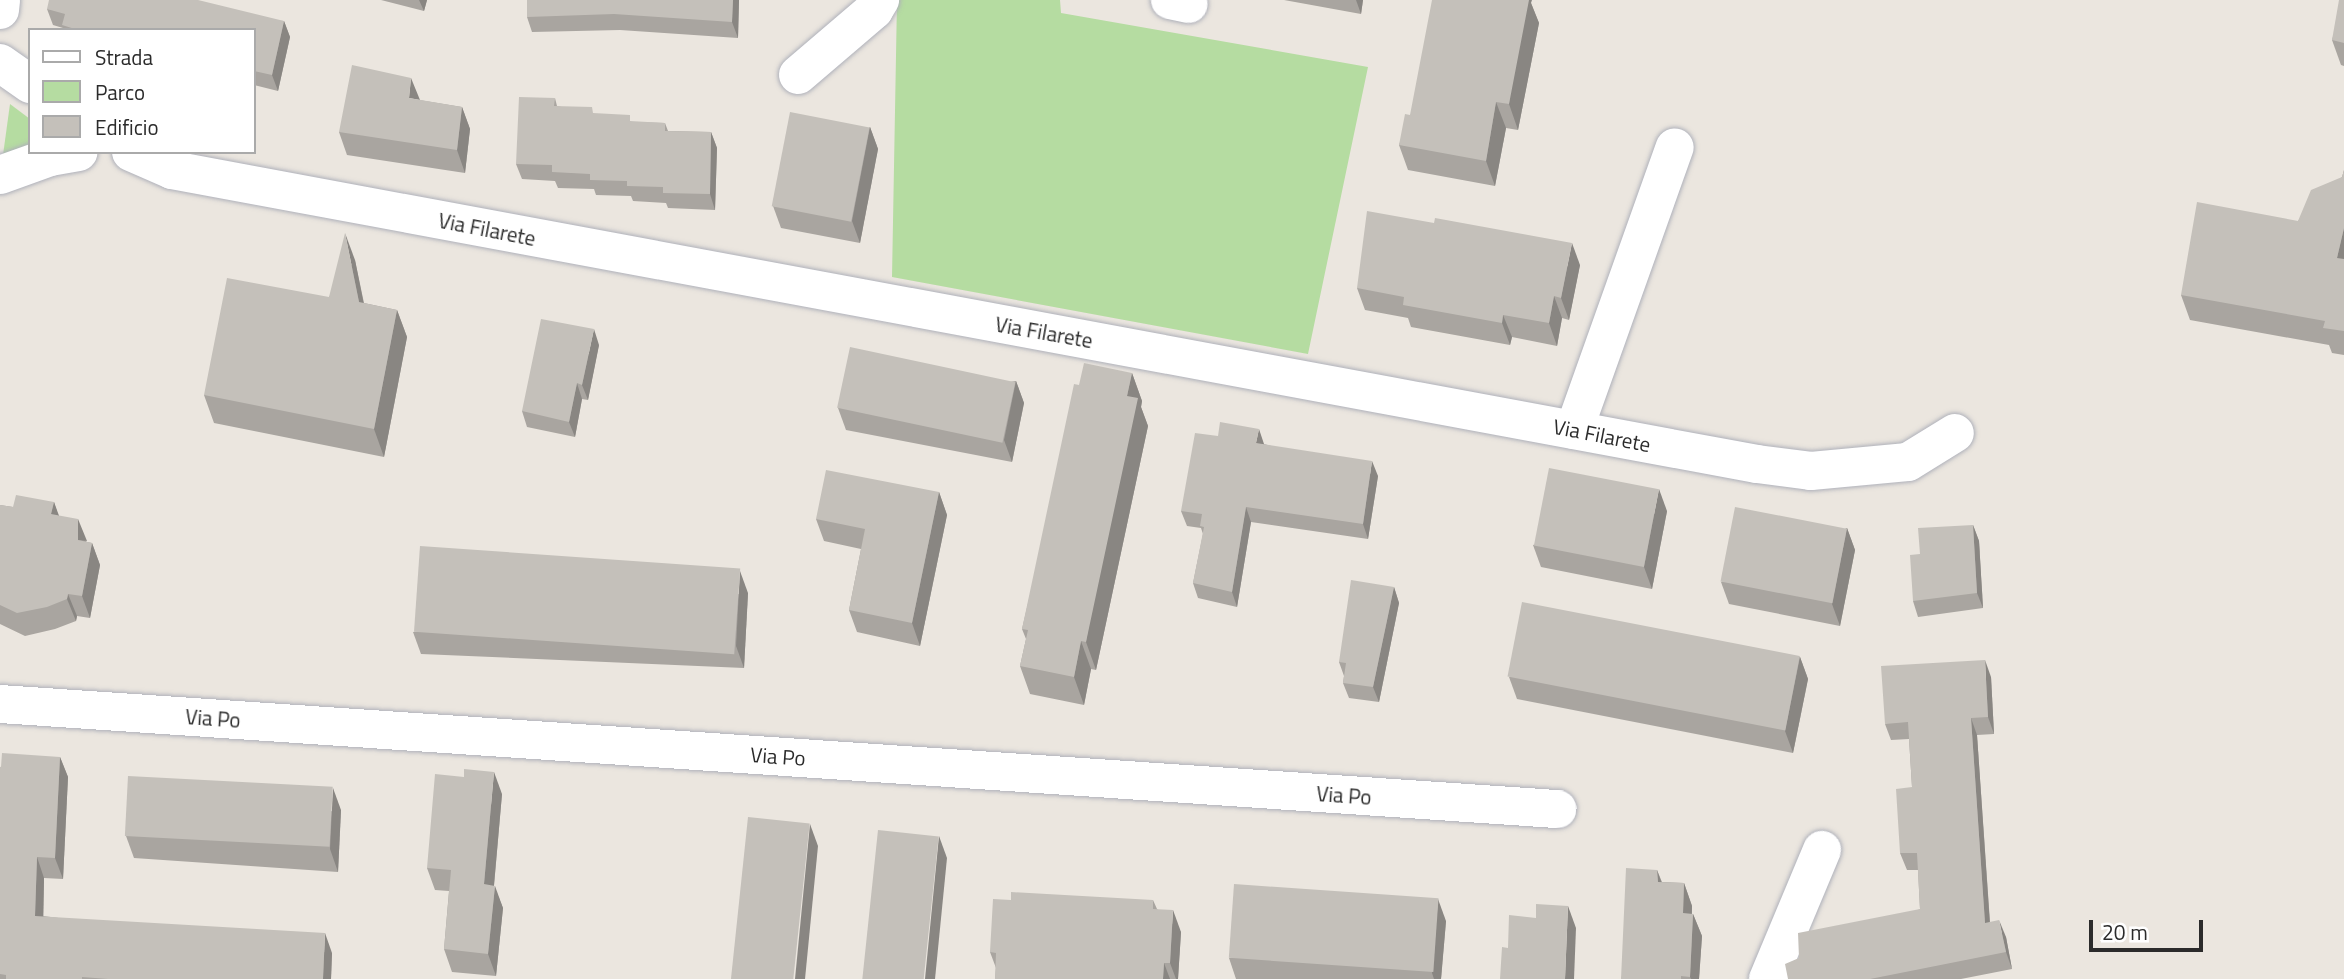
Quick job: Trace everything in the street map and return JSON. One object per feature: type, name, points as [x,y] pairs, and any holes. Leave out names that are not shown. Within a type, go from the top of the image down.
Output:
[{"type":"street","points":[[0,10],[1,0]]},
{"type":"street","points":[[798,75],[874,10],[880,0]]},
{"type":"street","points":[[0,63],[28,83]]},
{"type":"street","points":[[1574,430],[1675,148]]},
{"type":"street","points":[[0,175],[50,157],[67,154]]},
{"type":"street","name":"Via Filarete","points":[[136,154],[173,170],[1574,430],[1811,471],[1908,462],[1955,433]]},
{"type":"street","name":"Via Po","points":[[0,704],[1557,809]]},
{"type":"street","points":[[1768,979],[1822,850]]},
{"type":"green space","points":[[897,0],[1060,0],[1061,13],[1368,67],[1308,354],[892,277]]},
{"type":"green space","points":[[10,104],[28,118],[28,148],[3,155]]},
{"type":"building","points":[[49,0],[198,0],[284,21],[272,75],[256,71],[256,28],[72,28],[62,25],[65,14],[47,9]]},
{"type":"building","points":[[527,0],[733,0],[732,22],[614,14],[527,17]]},
{"type":"building","points":[[1432,0],[1529,0],[1509,104],[1496,102],[1486,161],[1399,145],[1405,114],[1410,115]]},
{"type":"building","points":[[2339,0],[2344,0],[2344,43],[2332,40]]},
{"type":"building","points":[[352,65],[411,78],[409,98],[462,107],[457,150],[339,132]]},
{"type":"building","points":[[519,97],[555,98],[554,106],[592,107],[593,113],[630,115],[630,121],[665,123],[665,131],[711,132],[710,194],[663,193],[663,187],[627,186],[627,181],[590,180],[590,174],[552,172],[552,165],[516,164]]},
{"type":"building","points":[[790,112],[870,127],[851,222],[772,206]]},
{"type":"building","points":[[2344,170],[2344,228],[2337,258],[2344,259],[2344,331],[2323,328],[2325,321],[2181,295],[2197,202],[2298,221],[2311,190],[2342,177]]},
{"type":"building","points":[[1367,211],[1434,223],[1435,218],[1572,243],[1561,298],[1554,296],[1549,323],[1503,315],[1502,323],[1403,305],[1404,297],[1357,288]]},
{"type":"building","points":[[345,233],[359,302],[397,310],[374,429],[204,395],[227,278],[329,297]]},
{"type":"building","points":[[541,319],[594,329],[582,385],[577,383],[569,422],[522,411]]},
{"type":"building","points":[[850,347],[1015,382],[1002,443],[837,408]]},
{"type":"building","points":[[1084,363],[1132,373],[1127,396],[1138,398],[1086,642],[1081,641],[1074,677],[1020,666],[1028,630],[1022,629],[1074,384],[1079,385]]},
{"type":"building","points":[[1220,422],[1259,429],[1256,443],[1372,461],[1363,524],[1246,507],[1232,592],[1193,583],[1204,527],[1200,526],[1202,514],[1181,511],[1195,433],[1218,436]]},
{"type":"building","points":[[1549,468],[1659,489],[1644,567],[1534,546]]},
{"type":"building","points":[[826,470],[939,492],[912,623],[849,610],[865,529],[816,519]]},
{"type":"building","points":[[16,495],[54,502],[51,514],[78,519],[78,540],[92,543],[82,596],[68,594],[67,599],[47,607],[17,613],[0,605],[0,505],[13,507]]},
{"type":"building","points":[[1735,507],[1847,529],[1832,603],[1720,582]]},
{"type":"building","points":[[1973,525],[1977,593],[1913,601],[1910,555],[1920,554],[1918,528]]},
{"type":"building","points":[[420,546],[740,568],[734,654],[414,632]]},
{"type":"building","points":[[1351,580],[1394,587],[1373,687],[1343,683],[1346,663],[1339,662]]},
{"type":"building","points":[[1522,602],[1800,656],[1785,731],[1507,677]]},
{"type":"building","points":[[1985,660],[1988,717],[1971,718],[1985,923],[1999,920],[2006,952],[1870,979],[1788,979],[1785,964],[1799,958],[1798,933],[1920,909],[1917,853],[1900,853],[1896,789],[1912,787],[1908,722],[1885,724],[1881,666]]},
{"type":"building","points":[[2,753],[60,757],[55,858],[37,857],[35,916],[325,933],[323,979],[6,979],[6,975],[0,974]]},
{"type":"building","points":[[464,769],[494,772],[484,884],[495,886],[488,954],[444,949],[451,870],[427,868],[435,774],[464,777]]},
{"type":"building","points":[[128,776],[333,787],[330,847],[125,836]]},
{"type":"building","points":[[748,817],[810,823],[793,979],[731,979]]},
{"type":"building","points":[[878,830],[939,836],[924,979],[862,979]]},
{"type":"building","points":[[1626,868],[1657,870],[1658,882],[1684,883],[1683,913],[1693,914],[1690,977],[1621,979]]},
{"type":"building","points":[[1234,884],[1439,898],[1433,972],[1229,958]]},
{"type":"building","points":[[1011,892],[1153,900],[1153,909],[1173,910],[1170,963],[1164,963],[1163,979],[995,979],[996,953],[990,952],[993,899],[1011,900]]},
{"type":"building","points":[[1536,904],[1568,906],[1565,979],[1500,979],[1502,947],[1508,948],[1509,915],[1536,918]]}]
